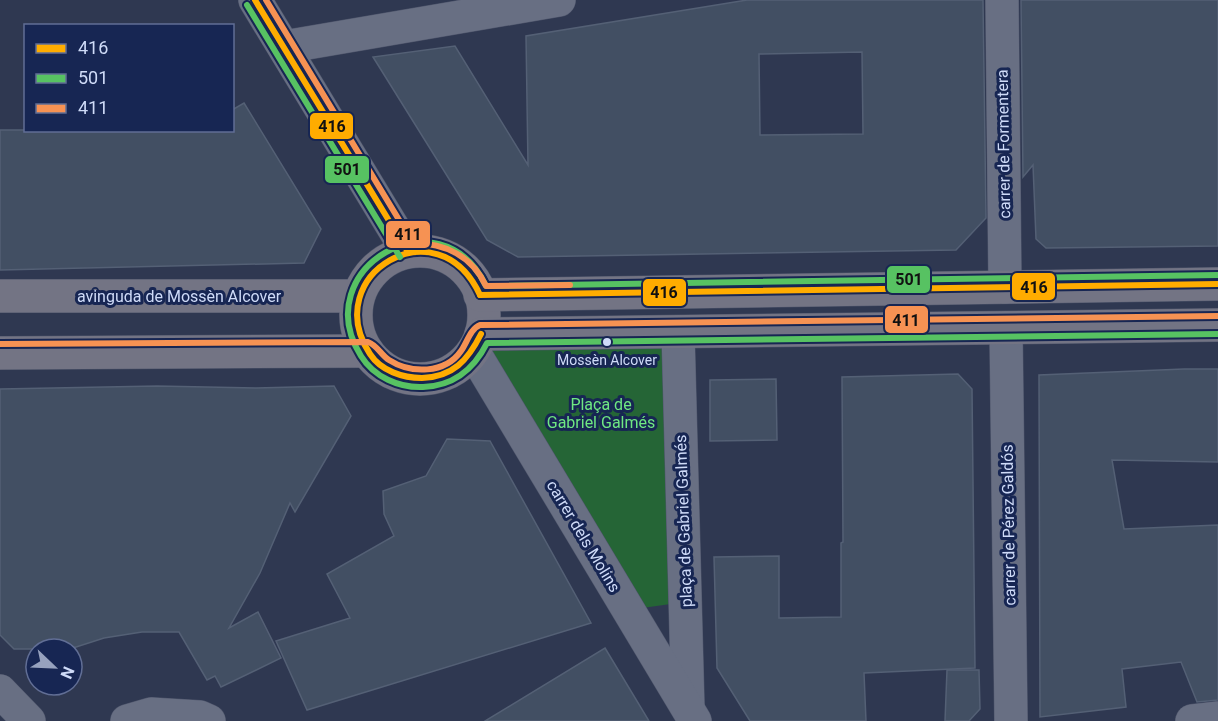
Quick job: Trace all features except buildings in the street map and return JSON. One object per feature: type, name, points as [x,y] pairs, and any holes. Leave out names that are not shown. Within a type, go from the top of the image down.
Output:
[{"type":"main road","points":[[427,251],[446,257],[462,267],[475,282],[480,295],[484,318],[477,343],[459,367],[441,376],[420,380],[399,376],[381,367],[367,351],[358,334],[356,315],[358,296],[366,281],[377,268],[391,258],[408,252],[427,251]]},
{"type":"main road","points":[[480,295],[1218,284]]},
{"type":"main road","name":"avinguda de Mossèn Alcover","points":[[0,296],[358,296]]},
{"type":"main road","points":[[477,343],[678,332],[1218,325]]},
{"type":"main road","points":[[0,353],[367,351]]},
{"type":"street","points":[[255,0],[408,252]]},
{"type":"street","points":[[284,47],[559,0]]},
{"type":"street","name":"carrer de Formentera","points":[[1002,0],[1005,287]]},
{"type":"street","name":"carrer de Pérez Galdós","points":[[1006,328],[1011,721]]},
{"type":"street","name":"plaça de Gabriel Galmés","points":[[678,332],[692,716]]},
{"type":"street","name":"carrer dels Molins","points":[[477,343],[692,716]]},
{"type":"street","points":[[0,691],[29,721]]},
{"type":"street","points":[[127,721],[151,714],[200,717],[209,721]]},
{"type":"street","points":[[1192,721],[1218,718]]},
{"type":"green space","name":"Plaça de Gabriel Galmés","points":[[678,332],[685,602],[628,610],[481,334]]},
{"type":"transit line","name":"416","points":[[255,0],[408,252]]},
{"type":"transit line","name":"411","points":[[266,0],[413,243],[436,246],[456,253],[473,267],[486,286],[570,285]]},
{"type":"transit line","name":"501","points":[[247,5],[400,257]]},
{"type":"transit line","name":"501","points":[[1218,275],[486,286],[465,258],[439,244],[412,243],[386,252],[364,270],[351,295],[349,324],[361,356],[373,370],[388,380],[414,387],[434,386],[453,379],[476,361],[487,343],[1218,334]]},
{"type":"transit line","name":"416","points":[[480,295],[461,268],[438,254],[413,252],[390,260],[371,276],[359,299],[358,325],[370,354],[380,365],[400,375],[415,378],[433,377],[451,370],[471,352],[481,334]]},
{"type":"transit line","name":"416","points":[[480,295],[1218,284]]},
{"type":"transit line","name":"411","points":[[0,344],[368,342],[398,365],[427,369],[437,368],[454,359],[469,336],[480,325],[1218,316]]},
{"type":"place","name":"Mossèn Alcover","points":[[607,342]]}]
